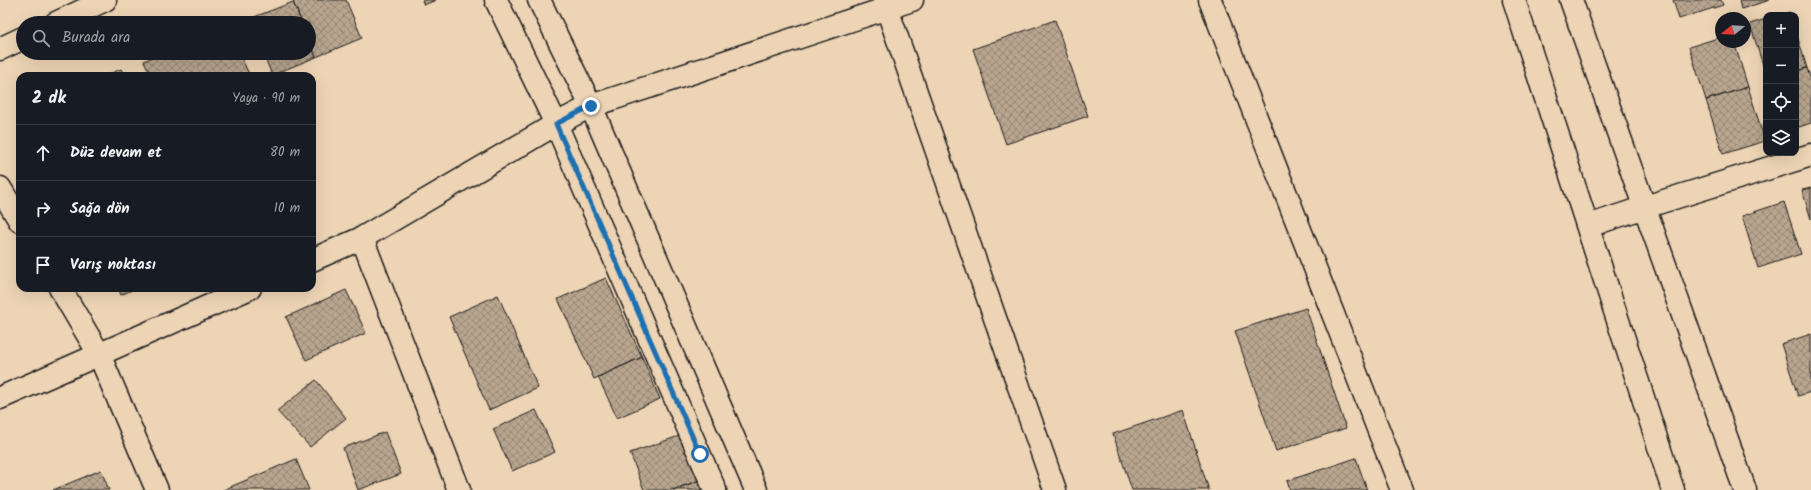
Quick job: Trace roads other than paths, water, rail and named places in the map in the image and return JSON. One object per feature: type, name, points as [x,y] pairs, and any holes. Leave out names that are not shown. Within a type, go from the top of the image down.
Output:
[{"type":"street","points":[[71,16],[105,0]]},
{"type":"street","points":[[496,0],[556,124],[715,490]]},
{"type":"street","points":[[539,0],[591,106],[756,490]]},
{"type":"street","points":[[316,258],[362,238],[556,124],[591,106],[885,4],[912,0]]},
{"type":"street","points":[[1210,0],[1402,490]]},
{"type":"street","points":[[1514,0],[1673,490]]},
{"type":"street","points":[[1572,0],[1745,490]]},
{"type":"street","points":[[885,4],[1055,490]]},
{"type":"street","points":[[0,49],[16,41]]},
{"type":"street","points":[[1588,226],[1811,155]]},
{"type":"street","points":[[0,188],[16,214]]},
{"type":"street","points":[[362,238],[460,490]]},
{"type":"street","points":[[62,292],[99,354],[157,490]]},
{"type":"street","points":[[0,398],[241,292]]}]
